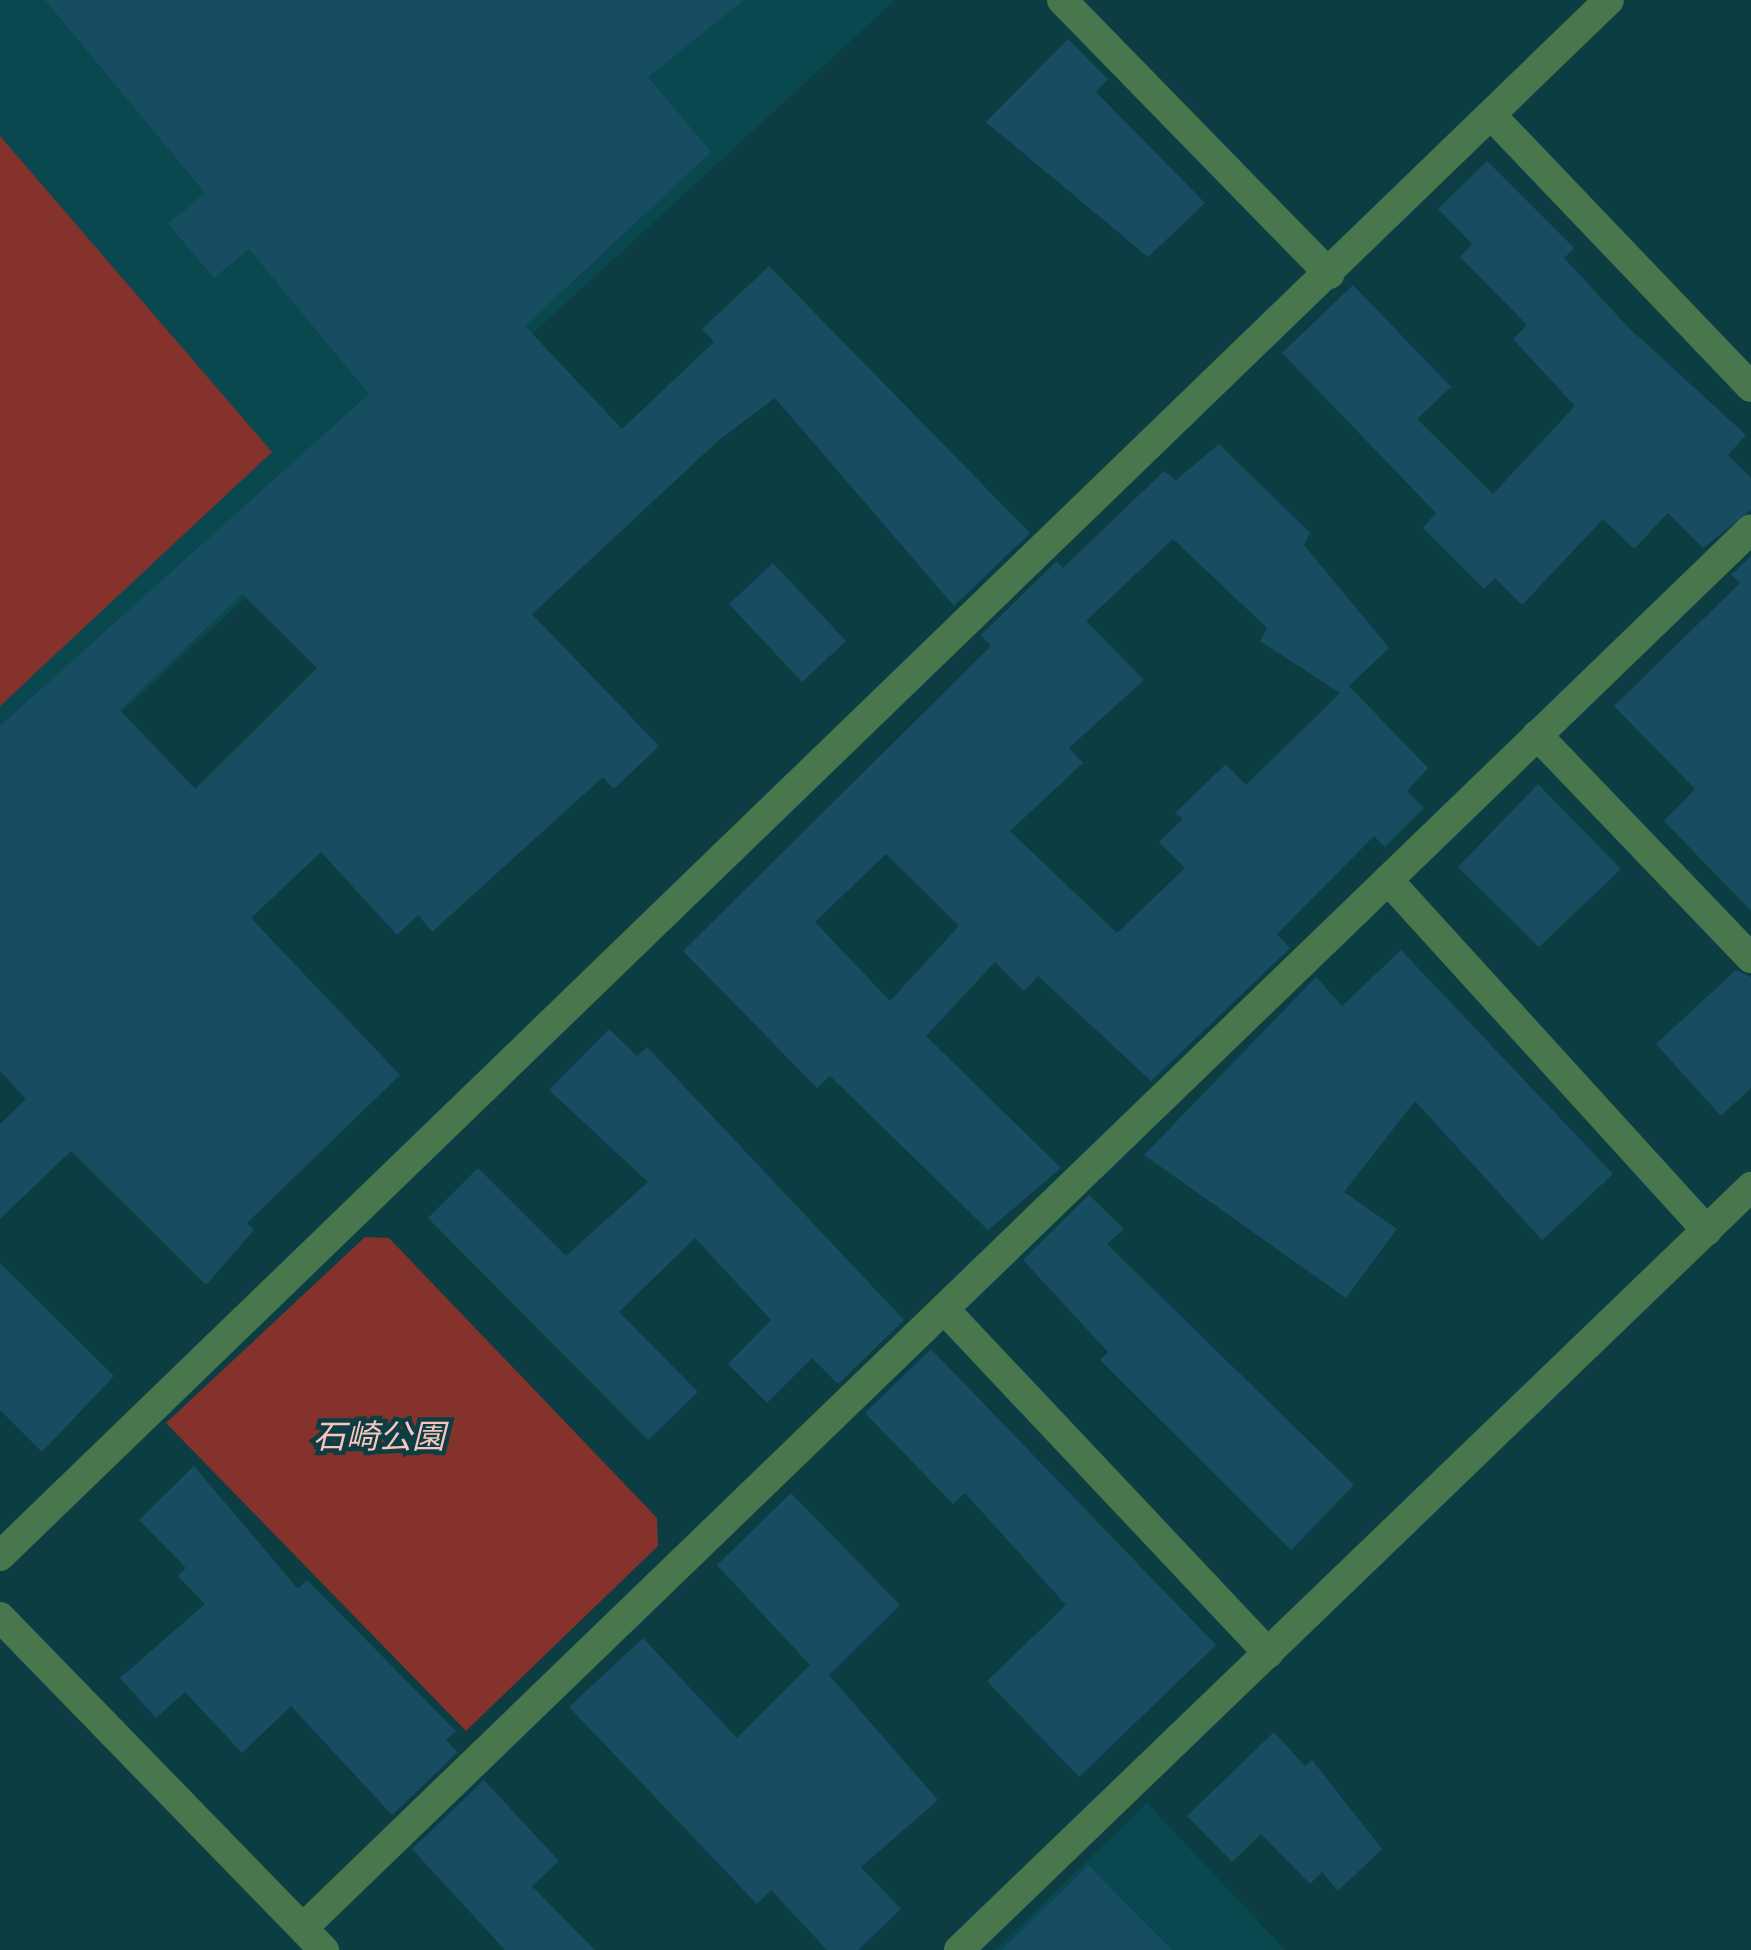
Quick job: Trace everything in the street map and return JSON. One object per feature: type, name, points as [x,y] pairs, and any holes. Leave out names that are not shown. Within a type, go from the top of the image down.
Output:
[{"type":"street","points":[[1062,0],[1329,274]]},
{"type":"street","points":[[0,1556],[1609,0]]},
{"type":"street","points":[[1491,115],[1751,387]]},
{"type":"street","points":[[0,1617],[314,1939],[944,1309],[1751,529]]},
{"type":"street","points":[[1537,735],[1751,958]]},
{"type":"street","points":[[1388,880],[1707,1230]]},
{"type":"street","points":[[958,1950],[1751,1187]]},
{"type":"street","points":[[944,1309],[1268,1652]]},
{"type":"shaded area","points":[[0,0],[895,0],[0,824]]},
{"type":"shaded area","points":[[1147,1803],[1285,1950],[995,1950]]},
{"type":"green space","points":[[0,136],[272,452],[0,706]]},
{"type":"green space","name":"石崎公園","points":[[365,1237],[389,1238],[657,1518],[658,1546],[466,1731],[166,1423]]},
{"type":"building","points":[[45,0],[744,0],[648,77],[711,152],[525,326],[622,429],[714,342],[702,329],[769,266],[1030,533],[954,606],[775,398],[719,440],[532,614],[659,746],[614,789],[603,777],[432,932],[418,915],[397,935],[321,852],[251,918],[400,1075],[247,1223],[254,1230],[206,1285],[71,1151],[0,1219],[0,1124],[26,1099],[0,1071],[0,726],[369,394],[249,249],[214,278],[168,224],[205,193]],"holes":[[[242,594],[317,668],[195,789],[120,710]]]},
{"type":"building","points":[[1068,39],[1108,79],[1096,92],[1205,203],[1148,257],[986,122]]},
{"type":"building","points":[[1487,161],[1574,248],[1564,258],[1628,327],[1746,435],[1728,455],[1751,478],[1751,510],[1703,548],[1668,513],[1634,549],[1603,519],[1522,605],[1495,578],[1484,589],[1423,528],[1436,513],[1282,353],[1353,285],[1451,387],[1417,419],[1493,494],[1575,406],[1513,339],[1527,325],[1460,257],[1472,244],[1438,209]]},
{"type":"building","points":[[1219,444],[1310,533],[1304,545],[1389,648],[1349,686],[1428,768],[1407,791],[1424,808],[1385,847],[1374,836],[1277,934],[1290,948],[1151,1081],[1038,976],[1024,991],[995,962],[926,1036],[1061,1168],[988,1230],[830,1076],[817,1088],[683,951],[991,646],[981,635],[1057,561],[1063,568],[1164,471],[1176,480]],"holes":[[[1173,539],[1267,628],[1260,641],[1340,693],[1246,785],[1226,764],[1175,813],[1183,819],[1159,842],[1185,868],[1117,933],[1010,831],[1083,763],[1069,748],[1144,680],[1086,621]],[[886,854],[959,926],[890,1001],[815,922]]]},
{"type":"building","points":[[1751,556],[1751,911],[1664,821],[1695,789],[1614,706],[1740,583],[1731,575]]},
{"type":"building","points":[[773,563],[846,641],[802,682],[729,604]]},
{"type":"building","points":[[1538,784],[1621,869],[1539,947],[1458,867]]},
{"type":"building","points":[[1401,950],[1613,1174],[1542,1240],[1415,1101],[1344,1192],[1397,1229],[1346,1298],[1144,1155],[1316,977],[1342,1006]]},
{"type":"building","points":[[1736,970],[1751,977],[1751,1088],[1721,1116],[1656,1044]]},
{"type":"building","points":[[609,1029],[637,1056],[647,1047],[904,1320],[838,1384],[812,1358],[767,1403],[728,1364],[771,1320],[695,1238],[619,1312],[698,1392],[648,1440],[428,1218],[478,1168],[566,1256],[648,1182],[549,1090]]},
{"type":"building","points":[[1089,1195],[1124,1229],[1107,1244],[1354,1485],[1291,1550],[1100,1360],[1108,1352],[1023,1260]]},
{"type":"building","points":[[0,1263],[114,1376],[42,1452],[0,1410]]},
{"type":"building","points":[[931,1349],[1216,1645],[1079,1777],[987,1681],[1066,1605],[965,1493],[953,1504],[865,1413]]},
{"type":"building","points":[[194,1466],[298,1589],[307,1580],[456,1731],[446,1740],[458,1752],[392,1815],[291,1706],[242,1753],[185,1692],[156,1718],[120,1678],[205,1604],[178,1576],[186,1568],[139,1520]]},
{"type":"building","points":[[791,1493],[900,1605],[829,1675],[938,1800],[861,1867],[901,1909],[858,1950],[827,1950],[771,1890],[757,1904],[569,1707],[643,1638],[737,1738],[810,1665],[717,1565]]},
{"type":"building","points":[[1274,1732],[1305,1766],[1312,1760],[1382,1849],[1338,1891],[1322,1872],[1310,1884],[1261,1834],[1232,1862],[1187,1816]]},
{"type":"building","points":[[484,1780],[559,1861],[532,1886],[595,1950],[505,1950],[412,1849]]},
{"type":"building","points":[[1088,1865],[1172,1950],[1002,1950]]}]
